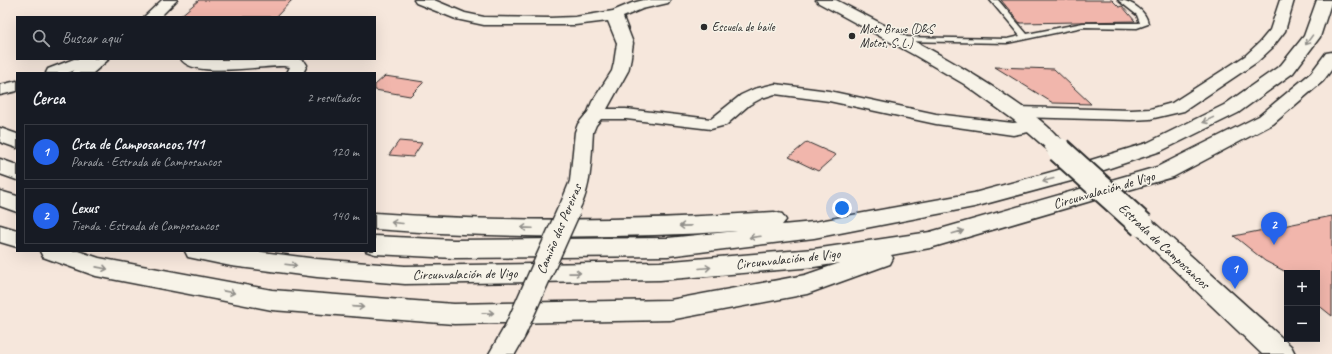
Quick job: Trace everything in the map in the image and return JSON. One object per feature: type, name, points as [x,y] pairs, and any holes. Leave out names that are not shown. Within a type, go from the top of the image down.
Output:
[{"type":"main road","name":"Estrada de Camposancos","points":[[824,0],[898,39],[982,88],[1017,112],[1281,354]]},
{"type":"main road","name":"Circunvalación de Vigo","points":[[376,245],[454,249],[668,247],[814,230],[974,200],[1062,176],[1154,147],[1231,109],[1287,69],[1312,36],[1325,2]]},
{"type":"main road","name":"Circunvalación de Vigo","points":[[203,252],[317,268],[405,275],[660,271],[814,258],[930,240],[1165,172],[1266,120],[1317,77],[1332,57]]},
{"type":"main road","points":[[82,72],[99,60]]},
{"type":"main road","points":[[0,134],[16,142]]},
{"type":"main road","points":[[0,166],[16,173]]},
{"type":"main road","points":[[0,198],[16,204]]},
{"type":"main road","points":[[376,221],[543,229],[692,226],[813,217],[944,198],[974,200]]},
{"type":"main road","points":[[0,233],[16,239]]},
{"type":"main road","points":[[55,252],[96,267],[272,300],[454,314],[670,310],[807,284],[930,240]]},
{"type":"street","points":[[152,16],[170,0]]},
{"type":"street","points":[[421,0],[461,16],[484,21],[549,22],[576,21],[616,15],[637,6],[663,0]]},
{"type":"street","points":[[1017,112],[1131,115],[1150,114],[1178,107],[1251,59],[1266,45],[1277,31],[1287,0]]},
{"type":"street","name":"Camiño das Pereiras","points":[[508,344],[569,210],[580,181],[584,132],[587,124],[596,114],[601,102],[620,71],[625,43],[615,19],[616,15]]},
{"type":"street","points":[[56,72],[86,60]]},
{"type":"street","points":[[192,60],[210,65],[294,62],[299,65],[296,72]]},
{"type":"street","points":[[0,90],[16,86]]},
{"type":"street","points":[[596,114],[626,114],[712,124],[718,123],[740,103],[766,90],[775,89],[829,96],[942,120],[1013,129],[1033,126]]},
{"type":"lane","points":[[994,0],[1025,37]]},
{"type":"lane","points":[[898,39],[1007,41],[1082,25],[1137,26],[1144,24],[1145,20],[1142,15],[1122,0]]},
{"type":"building","points":[[199,0],[292,0],[277,16],[180,16]]},
{"type":"building","points":[[1001,0],[1112,0],[1119,7],[1122,6],[1135,21],[1020,23]]},
{"type":"building","points":[[995,67],[1054,69],[1091,104],[1053,103]]},
{"type":"building","points":[[385,76],[424,82],[410,96],[376,90],[376,84]]},
{"type":"building","points":[[399,141],[422,143],[413,157],[389,155]]},
{"type":"building","points":[[807,142],[836,155],[818,171],[789,157]]},
{"type":"building","points":[[1332,216],[1332,316],[1320,306],[1320,270],[1284,271],[1265,261],[1234,236]]},
{"type":"place","name":"Escuela de baile","points":[[704,27]]},
{"type":"place","name":"Moto Brave (D&S Motos, S. L.)","points":[[852,36]]},
{"type":"place","name":"Lexus","points":[[1274,245]]},
{"type":"place","name":"Crta de Camposancos,141","points":[[1235,289]]}]
